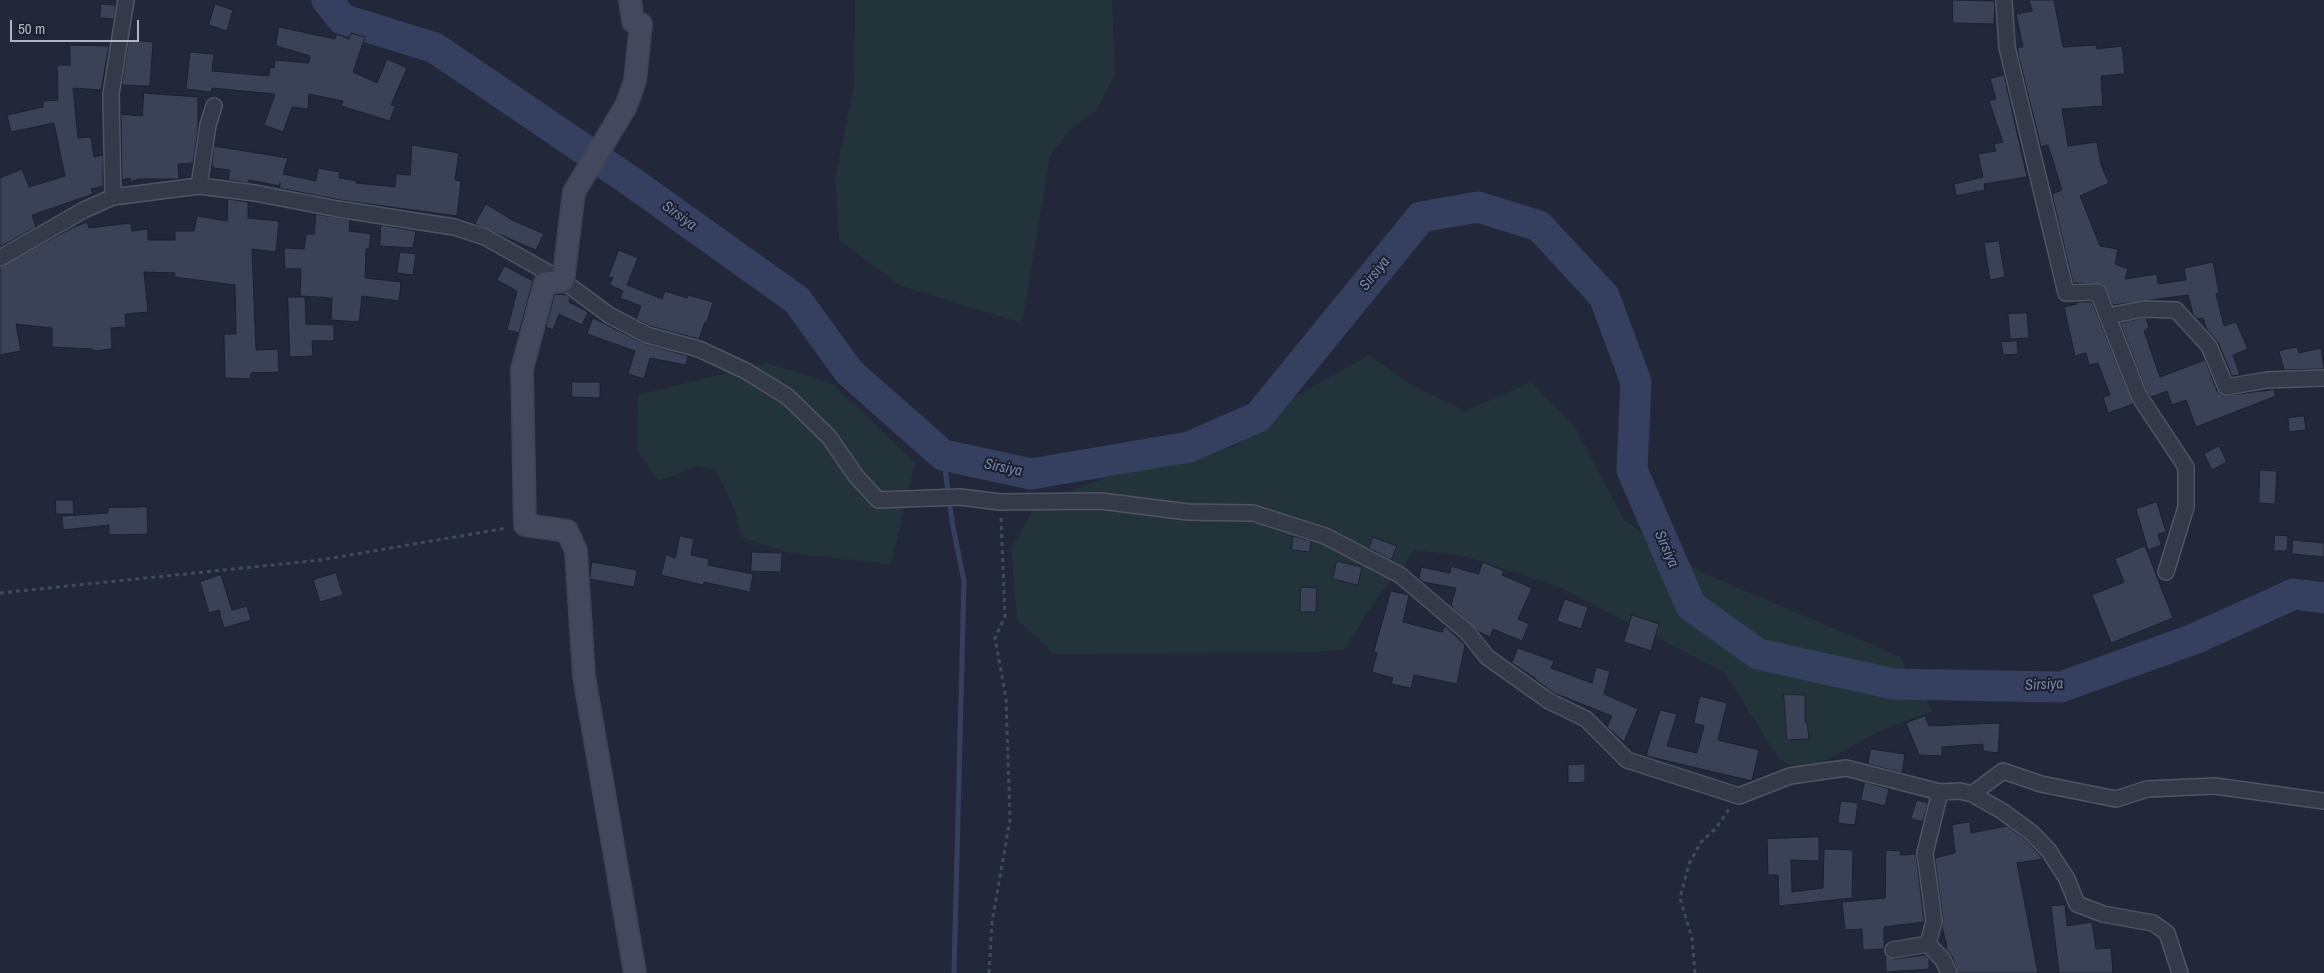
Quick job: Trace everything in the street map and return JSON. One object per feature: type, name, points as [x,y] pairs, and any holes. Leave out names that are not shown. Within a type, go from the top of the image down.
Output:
[{"type":"street","points":[[113,197],[111,94],[126,0]]},
{"type":"street","points":[[563,281],[574,192],[626,106],[635,82],[641,24],[633,20],[630,0]]},
{"type":"street","points":[[2004,0],[2008,47],[2066,293],[2098,292],[2139,396],[2186,467],[2186,507],[2166,572]]},
{"type":"street","points":[[199,186],[208,125],[214,106]]},
{"type":"street","points":[[0,258],[84,210],[113,197],[199,186],[255,193],[338,209],[454,227],[485,237],[563,281],[609,315],[647,335],[699,349],[746,370],[788,397],[829,437],[856,476],[878,500],[952,497],[1000,502],[1101,501],[1188,512],[1253,513],[1324,536],[1400,575],[1467,632],[1487,657],[1548,701],[1586,719],[1627,760],[1739,796],[1790,776],[1846,768],[1940,792],[1960,791],[1972,794],[2032,833],[2049,851],[2067,879],[2077,904],[2103,914],[2153,923],[2167,933],[2180,973]]},
{"type":"street","points":[[563,281],[545,283],[522,369],[525,525],[567,531],[576,550],[584,676],[635,973]]},
{"type":"street","points":[[2107,316],[2144,309],[2176,310],[2209,346],[2226,387],[2267,380],[2324,378]]},
{"type":"street","points":[[1972,794],[2003,771],[2040,784],[2116,799],[2147,789],[2215,786],[2324,800]]},
{"type":"street","points":[[1928,944],[1934,921],[1925,853],[1940,792]]},
{"type":"street","points":[[1892,950],[1928,944]]},
{"type":"street","points":[[1928,944],[1943,960],[1949,973]]},
{"type":"path","points":[[989,973],[992,922],[1010,820],[1006,698],[995,638],[1005,616],[1000,502]]},
{"type":"path","points":[[0,593],[321,560],[525,525]]},
{"type":"path","points":[[1695,973],[1692,938],[1680,898],[1689,864],[1701,842],[1716,828],[1739,796]]},
{"type":"shaded area","points":[[855,0],[1112,0],[1115,74],[1096,111],[1070,129],[1050,156],[1022,323],[901,286],[839,240],[835,178],[854,85]]},
{"type":"shaded area","points":[[1369,355],[1415,387],[1466,411],[1531,382],[1575,427],[1623,519],[1703,573],[1899,656],[1933,711],[1882,730],[1804,772],[1779,759],[1724,672],[1559,587],[1463,556],[1415,550],[1374,602],[1344,650],[1286,653],[1053,654],[1017,619],[1011,549],[1036,503],[1138,466],[1237,446],[1287,401]]},
{"type":"shaded area","points":[[767,363],[833,384],[915,463],[891,564],[789,553],[741,537],[735,511],[717,471],[698,466],[658,481],[637,450],[638,395]]},
{"type":"building","points":[[1953,0],[1995,1],[1994,24],[1953,23]]},
{"type":"building","points":[[2029,0],[2054,0],[2063,47],[2096,45],[2097,49],[2122,46],[2125,74],[2101,76],[2103,106],[2062,109],[2068,146],[2097,142],[2101,165],[2109,183],[2080,196],[2100,246],[2118,249],[2115,264],[2128,269],[2125,279],[2157,274],[2158,284],[2186,280],[2184,268],[2213,262],[2219,293],[2216,294],[2224,326],[2236,322],[2248,349],[2233,355],[2240,375],[2232,376],[2218,342],[2207,330],[2203,318],[2197,319],[2193,314],[2188,295],[2113,305],[2103,284],[2073,283],[2052,194],[2062,190],[2048,145],[2041,147],[2018,53],[2018,47],[2023,47],[2016,14],[2032,11]]},
{"type":"building","points":[[101,4],[116,5],[114,19],[100,18]]},
{"type":"building","points":[[215,4],[233,10],[227,31],[209,25]]},
{"type":"building","points":[[279,27],[335,39],[337,34],[349,39],[351,33],[365,37],[353,72],[377,83],[387,59],[407,68],[391,105],[395,106],[390,121],[341,106],[343,101],[309,94],[308,109],[292,107],[283,132],[264,125],[275,94],[212,88],[211,92],[186,89],[190,52],[214,54],[212,71],[269,76],[270,67],[274,68],[275,60],[309,63],[310,56],[276,46]]},
{"type":"building","points":[[129,40],[153,42],[150,86],[122,85]]},
{"type":"building","points":[[70,45],[109,46],[101,90],[73,88],[78,138],[91,137],[94,157],[103,155],[103,186],[91,189],[93,194],[32,215],[36,227],[0,247],[0,178],[22,169],[29,187],[65,176],[54,123],[11,132],[7,115],[43,107],[43,101],[58,100],[57,65],[70,65]]},
{"type":"building","points":[[2004,75],[2027,177],[1984,184],[1985,190],[1956,196],[1954,184],[1983,177],[1978,154],[1996,151],[1994,144],[2003,142],[1989,101],[1996,99],[1990,79]]},
{"type":"building","points":[[144,93],[198,97],[198,129],[193,163],[178,164],[179,179],[138,179],[130,182],[130,178],[122,180],[121,114],[142,116]]},
{"type":"building","points":[[412,145],[459,153],[455,180],[461,181],[457,216],[340,200],[279,188],[279,186],[249,180],[248,183],[228,180],[230,170],[213,168],[214,146],[288,158],[283,174],[316,181],[318,168],[340,172],[339,178],[357,181],[356,183],[395,187],[396,174],[410,175]]},
{"type":"building","points":[[228,199],[248,202],[248,218],[279,221],[276,252],[252,249],[256,350],[278,349],[279,372],[251,373],[250,379],[225,378],[224,334],[236,334],[235,285],[174,277],[175,273],[144,272],[148,312],[125,314],[126,327],[111,328],[112,349],[93,351],[93,349],[52,347],[52,328],[16,324],[21,351],[0,355],[0,267],[72,228],[87,222],[89,228],[131,223],[132,231],[148,229],[148,240],[175,240],[175,231],[194,231],[197,216],[227,221]]},
{"type":"building","points":[[486,204],[512,220],[544,234],[536,250],[475,224]]},
{"type":"building","points":[[316,214],[350,220],[349,231],[371,234],[369,249],[366,249],[365,278],[401,282],[399,301],[362,296],[359,322],[331,320],[332,298],[300,296],[301,269],[285,269],[284,248],[304,249],[306,234],[314,234]]},
{"type":"building","points":[[381,225],[416,231],[413,248],[380,246]]},
{"type":"building","points":[[1999,241],[2005,277],[1990,280],[1984,243]]},
{"type":"building","points":[[619,250],[638,258],[627,285],[662,299],[665,291],[687,298],[688,295],[713,302],[699,339],[650,326],[636,319],[641,306],[620,298],[623,291],[610,285],[613,277],[608,278]]},
{"type":"building","points":[[400,252],[416,254],[413,275],[397,273]]},
{"type":"building","points":[[505,266],[533,281],[519,333],[507,330],[517,291],[497,280]]},
{"type":"building","points":[[555,294],[567,295],[570,298],[569,302],[588,312],[582,325],[559,314],[553,330],[546,327]]},
{"type":"building","points":[[288,297],[305,297],[306,324],[334,325],[334,341],[312,341],[313,356],[290,357]]},
{"type":"building","points":[[2076,302],[2092,302],[2133,404],[2108,413],[2103,397],[2110,395],[2098,363],[2089,365],[2086,353],[2075,356],[2064,307],[2077,304]]},
{"type":"building","points":[[2027,313],[2029,338],[2010,339],[2008,314]]},
{"type":"building","points":[[593,318],[643,343],[688,356],[686,365],[650,358],[644,379],[628,374],[635,351],[587,334]]},
{"type":"building","points":[[2146,318],[2149,327],[2144,331],[2160,377],[2205,360],[2217,391],[2223,396],[2277,389],[2274,391],[2276,396],[2196,427],[2186,400],[2172,405],[2167,391],[2151,397],[2147,392],[2120,323]]},
{"type":"building","points":[[2017,341],[2018,354],[2003,355],[2001,342]]},
{"type":"building","points":[[2297,347],[2299,353],[2321,348],[2324,369],[2284,370],[2279,351]]},
{"type":"building","points":[[572,382],[600,382],[600,398],[572,397]]},
{"type":"building","points":[[2304,416],[2306,430],[2289,432],[2288,418]]},
{"type":"building","points":[[2219,446],[2227,462],[2212,470],[2204,454]]},
{"type":"building","points":[[2260,470],[2277,471],[2275,504],[2259,503]]},
{"type":"building","points":[[56,500],[73,500],[74,514],[56,514]]},
{"type":"building","points":[[2157,502],[2166,532],[2158,534],[2161,545],[2148,550],[2136,509]]},
{"type":"building","points":[[147,507],[148,534],[109,535],[109,525],[63,530],[62,516],[108,513],[108,508]]},
{"type":"building","points":[[2275,535],[2288,536],[2287,551],[2274,551]]},
{"type":"building","points":[[680,536],[694,539],[691,555],[709,559],[708,565],[753,574],[750,592],[704,582],[703,585],[661,575],[666,555],[675,558]]},
{"type":"building","points":[[1293,536],[1311,541],[1310,552],[1292,550]]},
{"type":"building","points":[[1373,537],[1397,546],[1391,560],[1369,548]]},
{"type":"building","points":[[2293,540],[2324,543],[2324,557],[2292,554]]},
{"type":"building","points":[[2145,546],[2173,618],[2111,643],[2092,595],[2124,582],[2115,559]]},
{"type":"building","points":[[752,552],[782,553],[781,572],[751,571]]},
{"type":"building","points":[[1337,561],[1362,567],[1358,585],[1333,579]]},
{"type":"building","points":[[592,562],[637,570],[634,587],[590,579]]},
{"type":"building","points":[[1483,562],[1504,571],[1502,575],[1532,588],[1518,619],[1529,624],[1522,641],[1493,629],[1490,637],[1479,632],[1451,606],[1456,588],[1423,582],[1419,579],[1421,567],[1450,573],[1451,566],[1478,574]]},
{"type":"building","points":[[336,573],[343,595],[320,602],[313,580]]},
{"type":"building","points":[[221,575],[232,610],[247,606],[251,620],[224,628],[219,610],[209,613],[200,582]]},
{"type":"building","points":[[1301,587],[1317,588],[1316,612],[1300,612]]},
{"type":"building","points":[[1391,591],[1409,595],[1403,622],[1442,632],[1445,626],[1465,645],[1457,684],[1414,675],[1411,688],[1391,684],[1393,678],[1372,672],[1377,653],[1374,652]]},
{"type":"building","points":[[1565,599],[1588,607],[1581,629],[1557,621]]},
{"type":"building","points":[[1632,615],[1659,624],[1651,651],[1624,642]]},
{"type":"building","points":[[1518,648],[1554,661],[1551,668],[1592,683],[1596,667],[1610,671],[1604,694],[1638,709],[1624,742],[1607,727],[1612,716],[1554,693],[1512,663]]},
{"type":"building","points":[[1784,694],[1805,695],[1805,722],[1807,722],[1809,739],[1787,740]]},
{"type":"building","points":[[1700,696],[1727,703],[1718,740],[1759,750],[1752,781],[1646,756],[1660,710],[1677,714],[1667,746],[1697,753],[1704,726],[1694,723]]},
{"type":"building","points":[[1925,716],[1929,726],[2000,723],[1998,753],[1983,751],[1983,744],[1942,747],[1942,756],[1919,755],[1906,723]]},
{"type":"building","points":[[1871,749],[1905,754],[1902,773],[1868,764]]},
{"type":"building","points":[[1585,764],[1585,782],[1568,783],[1568,765]]},
{"type":"building","points":[[1865,782],[1889,789],[1885,806],[1861,800]]},
{"type":"building","points":[[1917,800],[1928,803],[1923,822],[1911,819]]},
{"type":"building","points":[[1841,801],[1858,803],[1855,825],[1838,823]]},
{"type":"building","points":[[1970,822],[1971,833],[2007,826],[2026,840],[2043,859],[2017,863],[2038,973],[1958,973],[1952,956],[1945,948],[1947,947],[1942,927],[1943,920],[1935,858],[1955,853],[1952,825]]},
{"type":"building","points":[[1819,837],[1819,861],[1791,860],[1792,892],[1823,888],[1824,849],[1853,850],[1852,898],[1779,906],[1778,875],[1768,875],[1767,839]]},
{"type":"building","points":[[1886,850],[1901,851],[1900,855],[1916,854],[1924,922],[1884,927],[1884,949],[1863,950],[1862,929],[1845,930],[1842,902],[1885,898]]},
{"type":"building","points":[[2065,905],[2067,926],[2092,922],[2096,949],[2111,948],[2113,973],[2059,973],[2051,906]]},
{"type":"building","points":[[1925,955],[1929,958],[1929,969],[1886,972],[1885,956],[1894,959]]},
{"type":"waterway","name":"Sirsiya","points":[[327,0],[342,19],[435,48],[629,180],[797,300],[849,372],[943,455],[1031,474],[1189,447],[1258,417],[1421,217],[1478,207],[1539,226],[1604,296],[1636,382],[1632,470],[1691,606],[1758,654],[1894,684],[2061,687],[2194,639],[2294,594],[2324,598]]},
{"type":"waterway","points":[[943,455],[953,527],[964,581],[954,973]]}]
